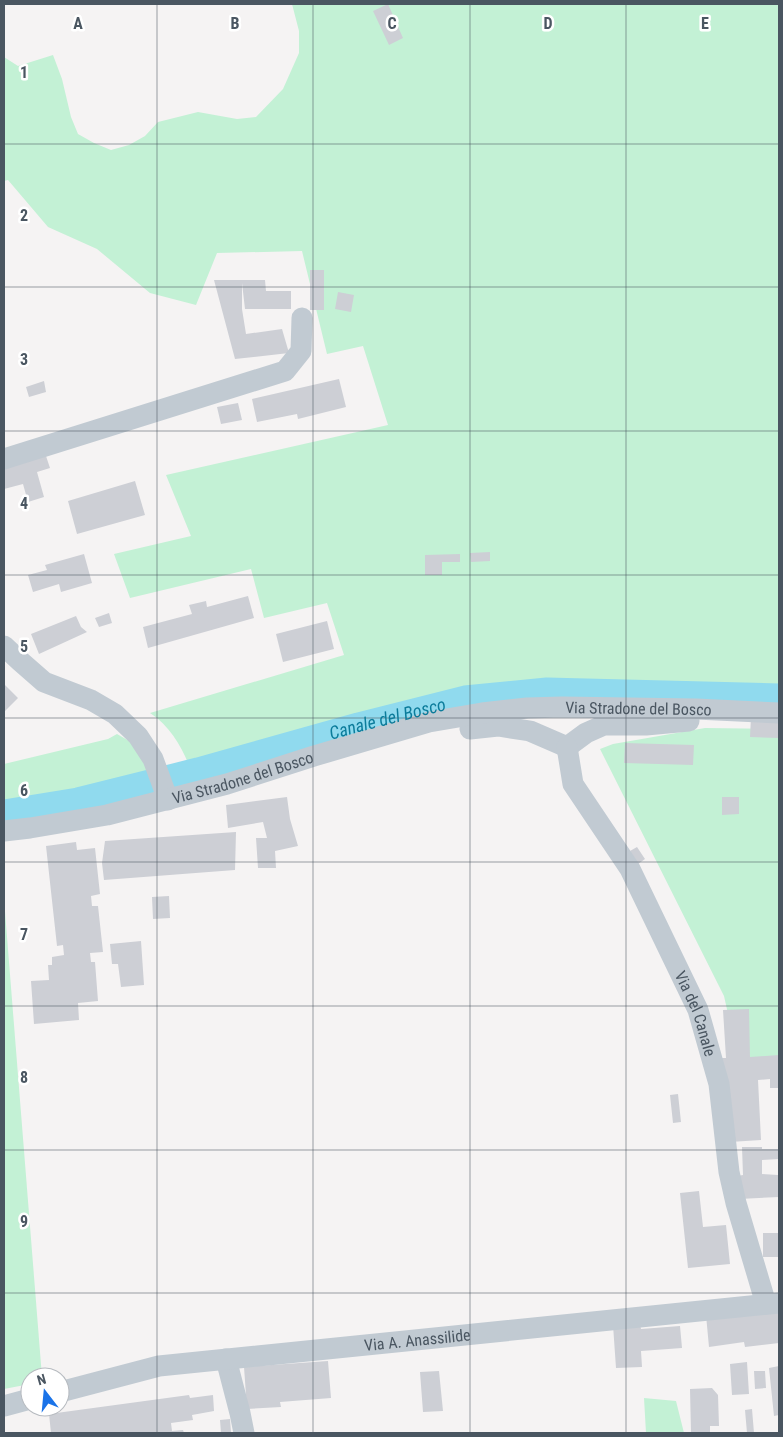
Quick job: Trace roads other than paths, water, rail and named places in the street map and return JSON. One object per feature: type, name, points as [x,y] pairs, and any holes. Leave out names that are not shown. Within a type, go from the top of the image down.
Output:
[{"type":"street","points":[[4,459],[285,371],[301,351],[302,318]]},
{"type":"street","points":[[4,646],[44,682],[91,700],[115,714],[138,736],[154,759],[168,800]]},
{"type":"street","name":"Via Stradone del Bosco","points":[[4,831],[107,815],[168,800],[227,784],[429,722],[482,712],[562,707],[779,713]]},
{"type":"street","points":[[386,736],[498,726],[530,730],[567,747],[586,732],[604,725],[646,725],[685,722],[733,712]]},
{"type":"street","name":"Via del Canale","points":[[567,747],[573,784],[630,869],[698,1010],[719,1084],[729,1172],[736,1203],[773,1303]]},
{"type":"street","name":"Via A. Anassilide","points":[[70,1389],[159,1366],[773,1303]]},
{"type":"street","points":[[226,1359],[244,1433]]},
{"type":"street","points":[[4,1406],[20,1402]]},
{"type":"waterway","name":"Canale del Bosco","points":[[4,812],[78,800],[198,770],[358,725],[465,698],[547,690],[779,696]]}]
